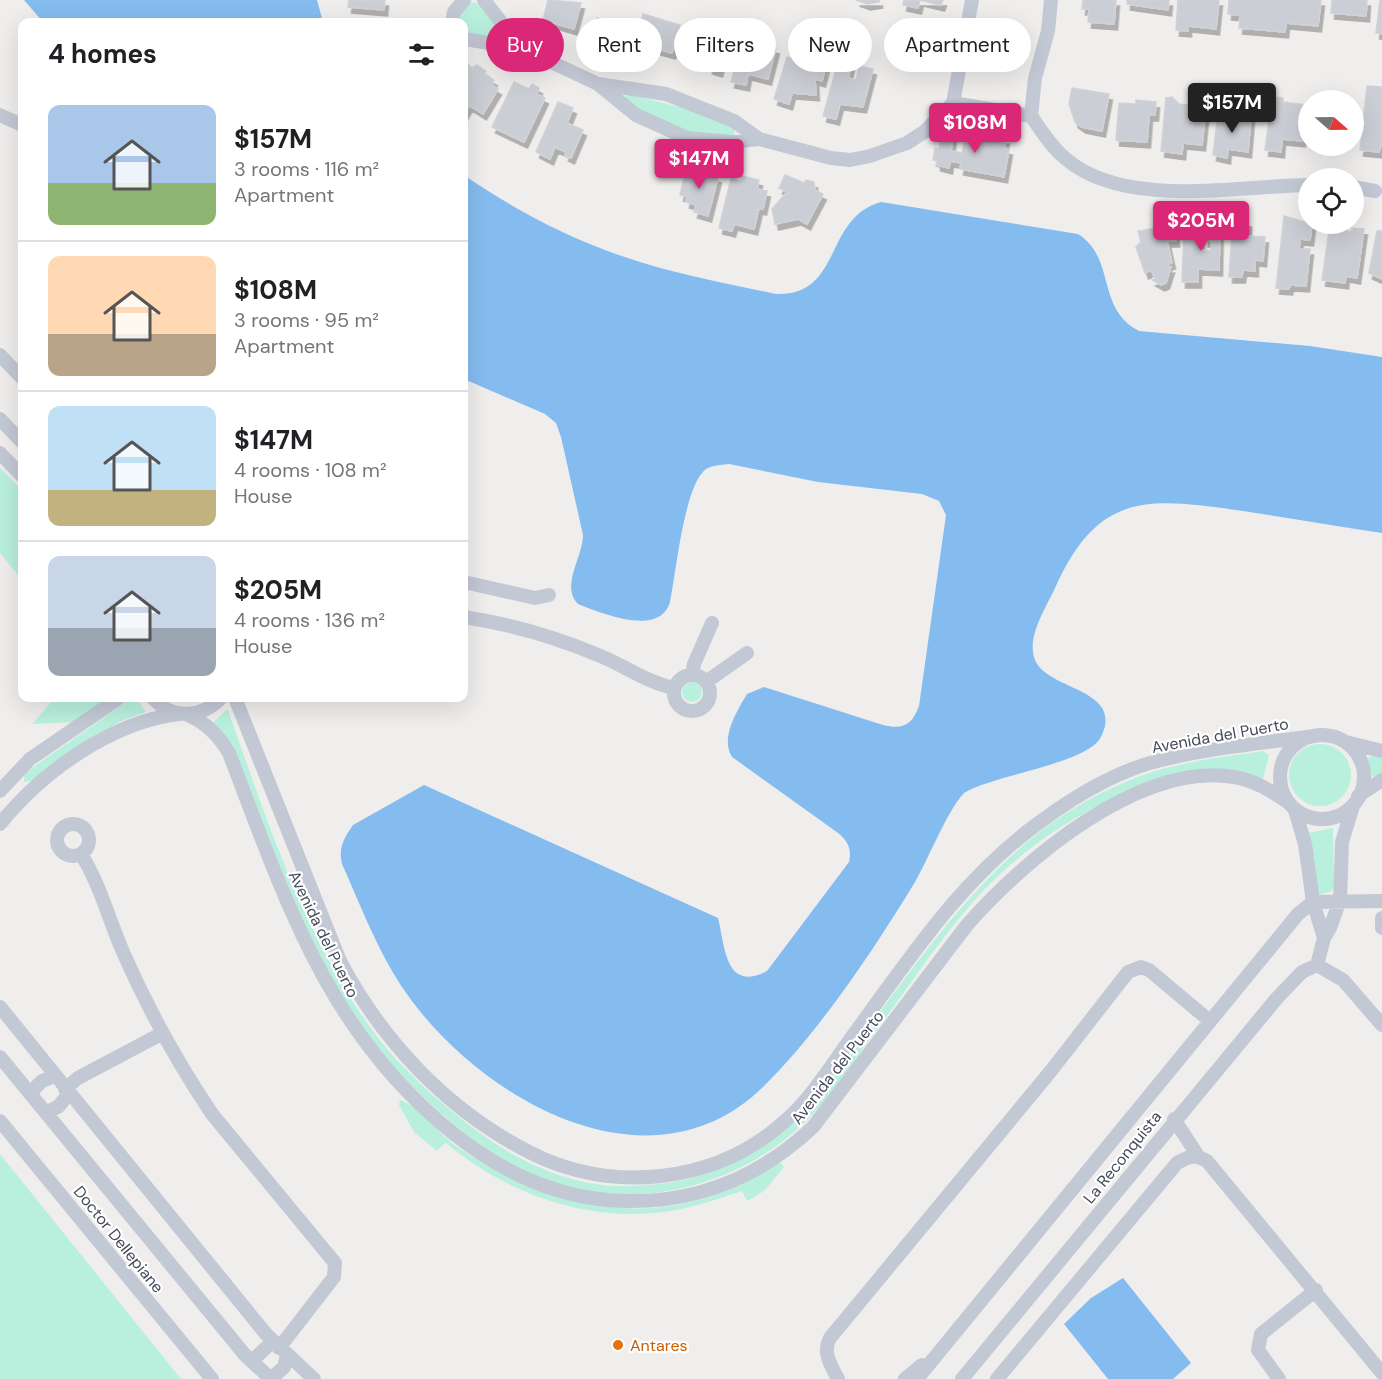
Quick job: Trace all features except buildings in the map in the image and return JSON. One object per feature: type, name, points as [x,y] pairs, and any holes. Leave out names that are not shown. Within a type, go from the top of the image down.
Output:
[{"type":"street","points":[[453,18],[454,12],[464,0]]},
{"type":"street","points":[[484,0],[498,18]]},
{"type":"street","points":[[598,84],[666,94],[734,122],[759,139],[831,158],[850,160],[891,151],[924,132],[953,103],[972,0]]},
{"type":"street","points":[[1051,0],[1048,31],[1035,78],[1031,116],[1052,146],[1067,160],[1101,178],[1158,190],[1188,192],[1298,186]]},
{"type":"street","points":[[468,40],[486,42]]},
{"type":"street","points":[[564,68],[598,84],[636,115],[687,138],[732,142],[759,139]]},
{"type":"street","points":[[953,103],[1031,116]]},
{"type":"street","points":[[0,115],[18,123]]},
{"type":"street","points":[[1364,189],[1380,193]]},
{"type":"street","points":[[0,355],[18,374]]},
{"type":"street","points":[[0,419],[18,436]]},
{"type":"street","points":[[0,453],[18,472]]},
{"type":"street","points":[[468,583],[535,598],[549,595]]},
{"type":"street","points":[[468,618],[504,624],[572,645],[657,683],[675,688]]},
{"type":"street","points":[[692,675],[694,664],[712,623]]},
{"type":"street","points":[[706,682],[747,653]]},
{"type":"street","points":[[692,675],[706,682],[709,698],[696,710],[679,705],[675,688],[681,679],[692,675]]},
{"type":"street","points":[[0,791],[30,759],[113,702]]},
{"type":"street","name":"Avenida del Puerto","points":[[158,702],[168,710],[204,723],[218,736],[229,753],[291,913],[328,987],[349,1022],[394,1080],[441,1124],[499,1166],[547,1188],[594,1199],[662,1199],[713,1188],[758,1171],[799,1140],[841,1092],[967,925],[991,898],[1049,846],[1102,812],[1164,785],[1203,776],[1236,777],[1253,782],[1292,806]]},
{"type":"street","points":[[0,824],[45,776],[80,752],[130,728],[184,714],[202,712],[216,702]]},
{"type":"street","name":"Avenida del Puerto","points":[[238,702],[340,961],[363,1002],[392,1041],[444,1094],[470,1115],[517,1146],[576,1171],[598,1176],[631,1178],[656,1177],[705,1167],[747,1148],[786,1121],[821,1080],[950,905],[1012,843],[1052,814],[1104,784],[1160,760],[1314,735]]},
{"type":"street","points":[[1324,938],[1313,902],[1305,844],[1292,806],[1282,791],[1281,767],[1293,746],[1314,735],[1327,735],[1382,751]]},
{"type":"street","points":[[1343,741],[1357,755],[1362,766],[1363,779],[1342,842],[1340,900],[1324,938],[1317,965],[1343,980],[1382,1025]]},
{"type":"street","points":[[13,776],[29,791]]},
{"type":"street","points":[[1292,806],[1316,818],[1327,819],[1347,810],[1357,799],[1382,780]]},
{"type":"street","points":[[81,854],[93,875],[110,922],[161,1034],[212,1114],[335,1263],[334,1277],[280,1348],[252,1361]]},
{"type":"street","points":[[917,1379],[1289,924],[1313,902],[1382,901]]},
{"type":"street","points":[[1382,918],[1382,928]]},
{"type":"street","name":"La Reconquista","points":[[962,1379],[1276,998],[1302,972],[1317,965]]},
{"type":"street","points":[[838,1379],[827,1356],[826,1346],[830,1338],[1050,1072],[1128,972],[1141,967],[1149,970],[1210,1021]]},
{"type":"street","points":[[0,1007],[280,1348],[314,1379]]},
{"type":"street","points":[[45,1113],[59,1106],[67,1091],[78,1078],[161,1034]]},
{"type":"street","points":[[0,1057],[252,1361],[271,1379],[284,1367],[280,1348]]},
{"type":"street","points":[[30,1093],[42,1081],[55,1076]]},
{"type":"street","points":[[1174,1119],[1198,1156]]},
{"type":"street","name":"Doctor Dellepiane","points":[[0,1121],[212,1379]]},
{"type":"street","points":[[997,1379],[1178,1163],[1189,1156],[1198,1156],[1208,1161],[1317,1290],[1382,1373]]},
{"type":"street","points":[[1279,1379],[1258,1350],[1261,1334],[1317,1290]]},
{"type":"street","points":[[905,1379],[944,1346]]},
{"type":"green space","points":[[472,2],[480,4],[492,18],[486,18],[486,38],[468,35],[468,18],[457,18],[462,5]]},
{"type":"green space","points":[[631,95],[696,111],[735,128],[734,135],[689,132],[658,124],[632,108],[623,97]]},
{"type":"green space","points":[[0,468],[18,486],[18,575],[0,553]]},
{"type":"green space","points":[[692,682],[699,685],[702,692],[699,699],[692,702],[685,699],[682,692],[685,685]]},
{"type":"green space","points":[[51,702],[106,702],[75,722],[32,724]]},
{"type":"green space","points":[[126,702],[139,702],[146,712],[119,722],[33,781],[24,782],[24,774]]},
{"type":"green space","points":[[228,710],[277,846],[319,941],[343,985],[369,1025],[397,1060],[458,1116],[512,1154],[565,1177],[603,1185],[622,1186],[665,1184],[705,1174],[744,1158],[779,1134],[822,1091],[911,971],[970,898],[1036,835],[1074,808],[1116,786],[1162,769],[1263,751],[1269,755],[1263,779],[1227,770],[1202,771],[1184,775],[1124,794],[1053,832],[1010,865],[960,917],[831,1093],[802,1125],[772,1149],[740,1168],[705,1182],[668,1191],[631,1194],[593,1192],[556,1184],[507,1162],[443,1115],[380,1052],[353,1017],[321,960],[222,743],[213,723]]},
{"type":"green space","points":[[1320,744],[1337,749],[1342,753],[1346,758],[1351,775],[1346,792],[1342,797],[1337,801],[1320,806],[1303,801],[1298,797],[1294,792],[1289,775],[1294,758],[1298,753],[1303,749]]},
{"type":"green space","points":[[1382,757],[1382,775],[1370,777],[1368,758]]},
{"type":"green space","points":[[1333,828],[1334,886],[1332,891],[1320,895],[1316,893],[1307,833]]},
{"type":"green space","points":[[400,1100],[414,1108],[456,1146],[495,1170],[535,1188],[575,1201],[616,1208],[657,1207],[699,1200],[740,1185],[780,1162],[784,1167],[764,1191],[747,1201],[742,1191],[685,1208],[645,1214],[584,1209],[554,1202],[497,1178],[446,1143],[437,1151],[414,1132],[399,1105]]},
{"type":"green space","points":[[0,1154],[181,1379],[0,1379]]},
{"type":"water","points":[[24,0],[317,0],[322,18],[40,18]]},
{"type":"water","points":[[468,178],[530,216],[601,248],[665,269],[776,294],[797,291],[813,283],[850,223],[863,211],[881,202],[1078,234],[1090,244],[1098,256],[1116,310],[1125,321],[1139,331],[1310,346],[1382,357],[1382,533],[1243,511],[1180,504],[1154,504],[1130,508],[1109,517],[1090,533],[1072,556],[1042,614],[1033,642],[1035,660],[1043,670],[1094,699],[1103,709],[1106,721],[1101,737],[1078,755],[996,780],[964,793],[951,811],[899,908],[864,961],[805,1041],[764,1086],[718,1119],[669,1134],[618,1133],[566,1120],[517,1096],[472,1063],[432,1025],[400,984],[376,940],[342,864],[341,848],[345,839],[353,825],[424,785],[718,918],[729,963],[735,971],[743,976],[753,976],[767,971],[849,862],[849,849],[847,842],[838,833],[732,757],[728,742],[731,725],[747,694],[764,687],[883,725],[896,727],[910,722],[919,706],[946,515],[939,501],[922,494],[818,482],[729,464],[714,466],[706,469],[698,478],[692,493],[682,531],[670,602],[664,613],[643,621],[615,617],[578,604],[573,597],[572,580],[583,535],[561,437],[556,423],[545,414],[468,381]]},
{"type":"water","points":[[1123,1278],[1191,1363],[1173,1379],[1108,1379],[1064,1324],[1091,1298]]},
{"type":"place","name":"Antares","points":[[618,1345]]}]
